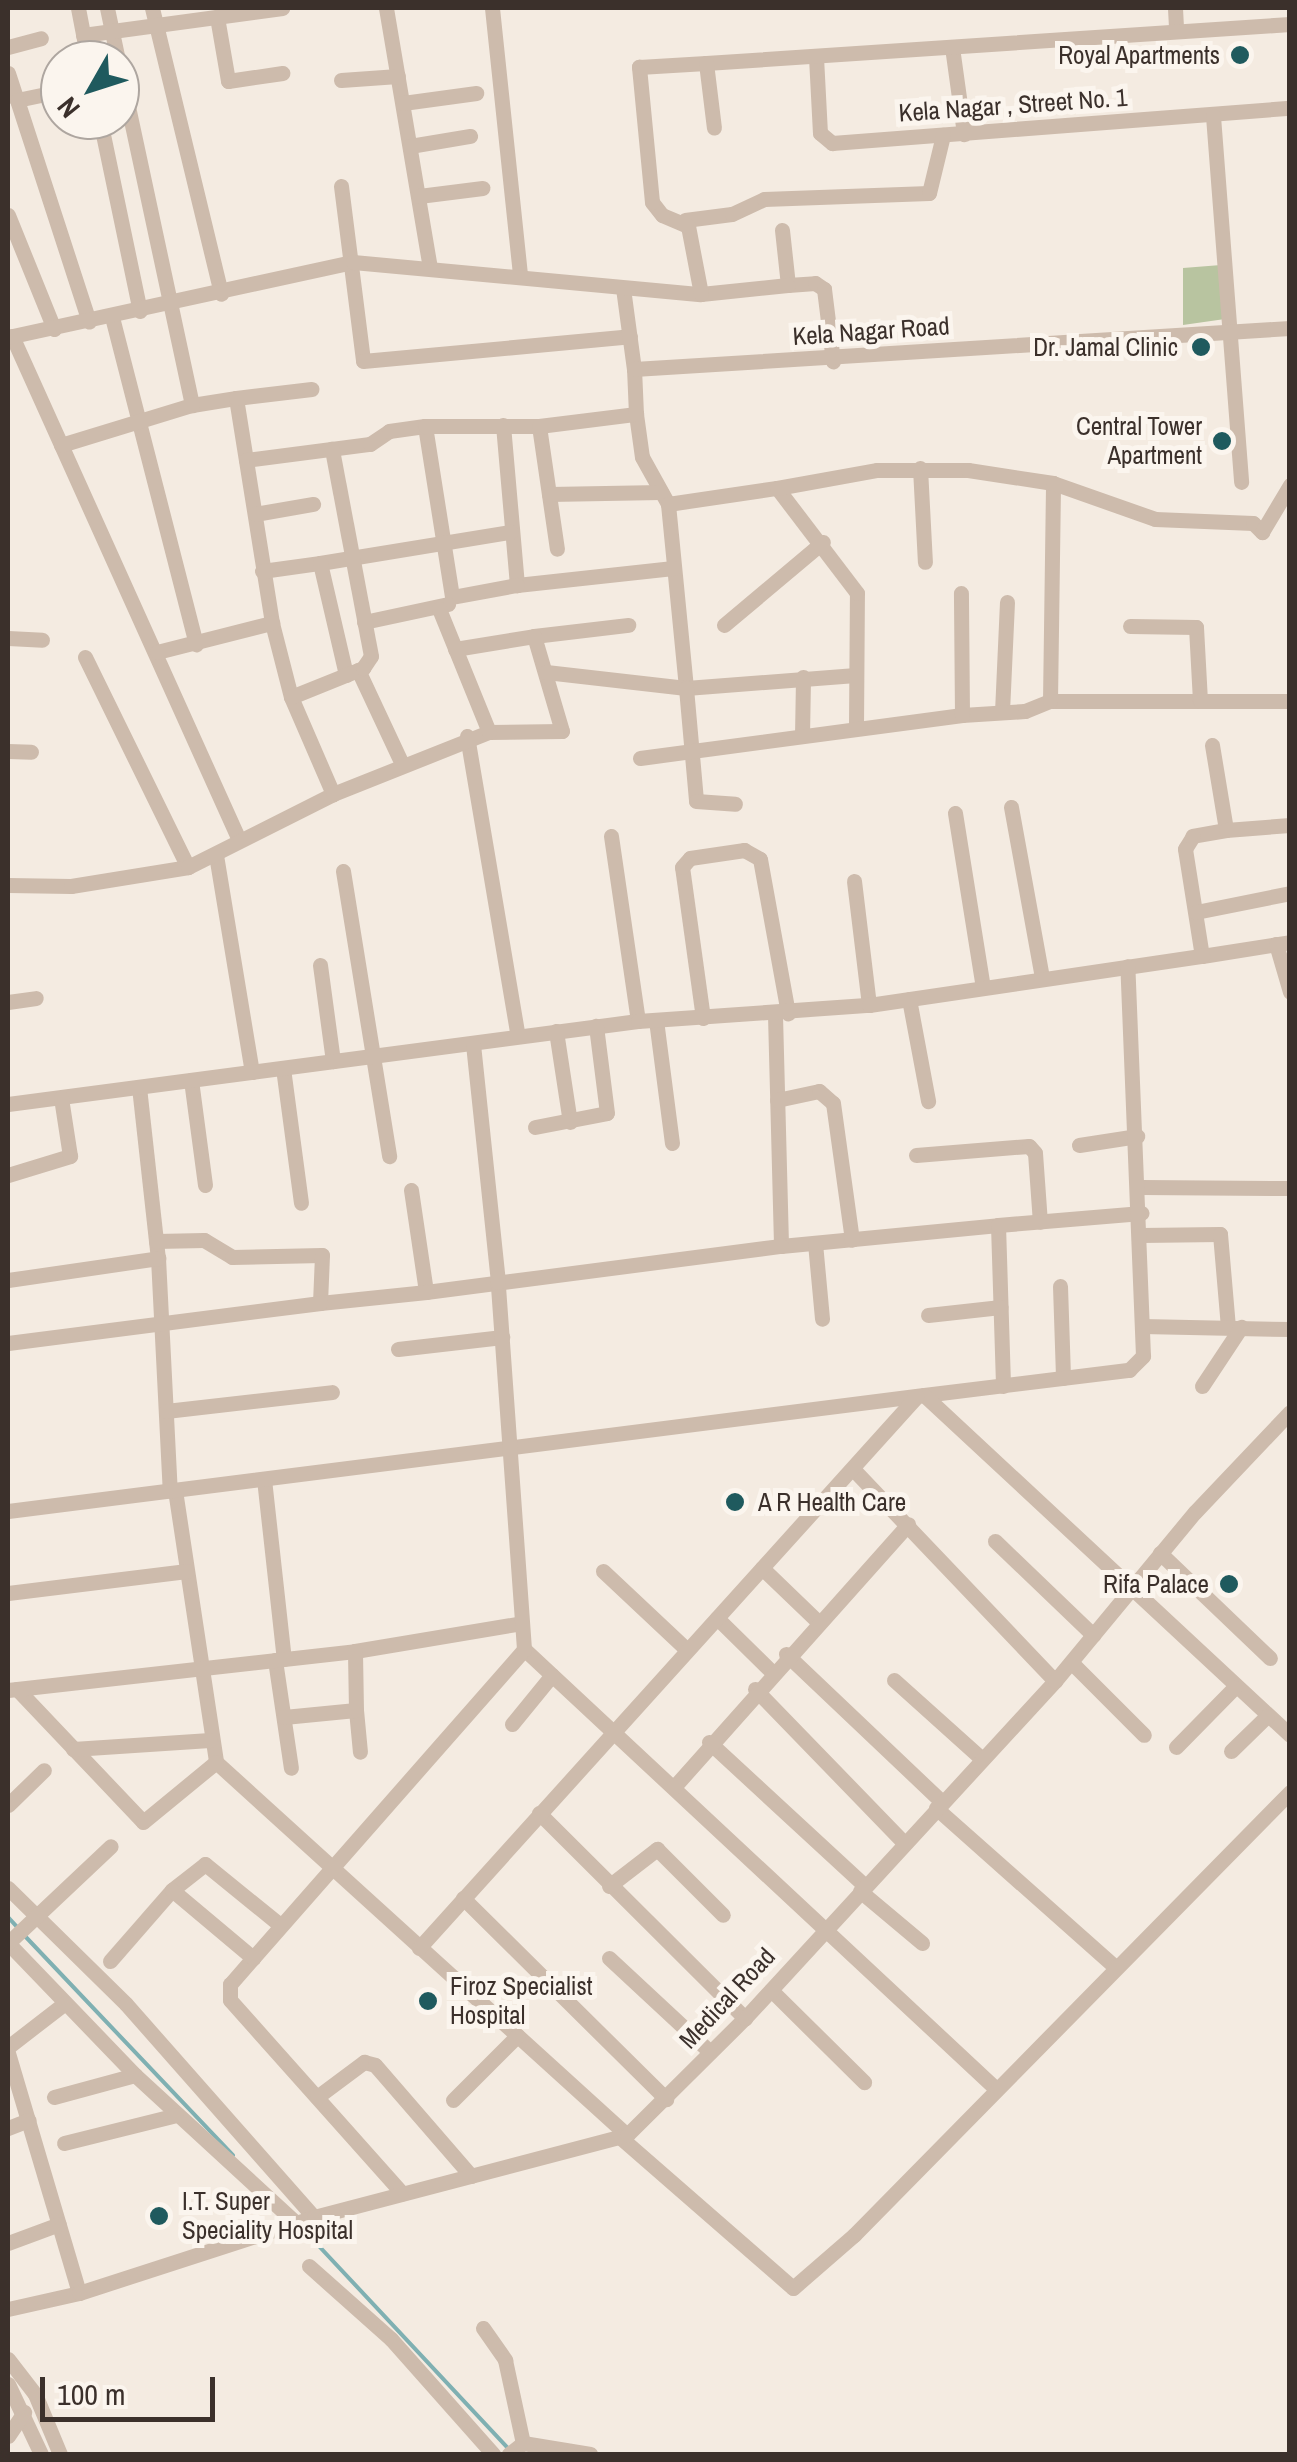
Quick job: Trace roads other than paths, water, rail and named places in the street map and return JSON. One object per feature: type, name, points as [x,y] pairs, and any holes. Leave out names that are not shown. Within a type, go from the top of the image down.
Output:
[{"type":"street","points":[[78,8],[84,40]]},
{"type":"street","points":[[107,8],[114,40]]},
{"type":"street","points":[[152,8],[221,294]]},
{"type":"street","points":[[83,35],[282,8]]},
{"type":"street","points":[[386,8],[430,267]]},
{"type":"street","points":[[492,8],[520,276]]},
{"type":"street","points":[[1175,8],[1176,30]]},
{"type":"street","points":[[217,17],[228,81],[282,73]]},
{"type":"street","points":[[943,135],[929,193],[764,199],[732,214],[685,220],[662,215],[652,202],[640,67],[1290,24]]},
{"type":"street","points":[[8,47],[41,38]]},
{"type":"street","points":[[952,47],[964,134]]},
{"type":"street","name":"Kela Nagar , Street No. 1","points":[[816,57],[825,140],[964,134],[1290,108]]},
{"type":"street","points":[[706,64],[714,128]]},
{"type":"street","points":[[8,73],[89,322]]},
{"type":"street","points":[[342,80],[398,76]]},
{"type":"street","points":[[403,103],[476,93]]},
{"type":"street","points":[[17,100],[40,95]]},
{"type":"street","points":[[1213,116],[1241,482]]},
{"type":"street","points":[[410,146],[470,136]]},
{"type":"street","points":[[105,140],[140,311]]},
{"type":"street","points":[[135,140],[192,405]]},
{"type":"street","points":[[341,186],[353,262],[359,352],[371,364],[630,336]]},
{"type":"street","points":[[418,196],[482,188]]},
{"type":"street","points":[[122,217],[150,212]]},
{"type":"street","points":[[8,215],[54,329]]},
{"type":"street","points":[[685,220],[702,294]]},
{"type":"street","points":[[782,230],[788,285]]},
{"type":"street","points":[[239,840],[157,652],[10,336],[221,294],[283,273],[353,262],[702,294],[815,283],[824,290],[833,360]]},
{"type":"street","points":[[623,288],[642,457],[664,498],[698,804],[736,804]]},
{"type":"street","points":[[112,317],[196,644]]},
{"type":"street","name":"Kela Nagar Road","points":[[634,369],[833,360],[1290,328]]},
{"type":"street","points":[[61,445],[192,405],[311,389]]},
{"type":"street","points":[[236,398],[272,624],[291,697],[333,794]]},
{"type":"street","points":[[246,460],[370,444],[389,431],[425,426],[539,426],[636,414]]},
{"type":"street","points":[[503,425],[516,584]]},
{"type":"street","points":[[425,426],[455,649],[489,732]]},
{"type":"street","points":[[539,426],[557,549]]},
{"type":"street","points":[[291,697],[352,673],[371,656],[349,557],[332,448]]},
{"type":"street","points":[[548,494],[664,498],[777,488],[920,468],[1053,483],[1155,520],[1253,522],[1262,532],[1290,485]]},
{"type":"street","points":[[920,468],[924,562]]},
{"type":"street","points":[[1050,701],[1053,483]]},
{"type":"street","points":[[777,488],[823,542],[857,594],[856,728]]},
{"type":"street","points":[[255,514],[313,504]]},
{"type":"street","points":[[262,571],[442,538],[510,532]]},
{"type":"street","points":[[724,625],[823,542]]},
{"type":"street","points":[[320,563],[352,673],[402,764]]},
{"type":"street","points":[[364,622],[516,584],[673,568]]},
{"type":"street","points":[[961,592],[962,715]]},
{"type":"street","points":[[1002,712],[1007,602]]},
{"type":"street","points":[[157,652],[272,624]]},
{"type":"street","points":[[455,649],[628,625]]},
{"type":"street","points":[[1130,626],[1196,627],[1200,701]]},
{"type":"street","points":[[8,885],[108,882],[188,867],[333,794],[467,736],[489,732],[562,732],[534,636]]},
{"type":"street","points":[[8,638],[42,640]]},
{"type":"street","points":[[85,656],[188,867]]},
{"type":"street","points":[[546,672],[686,688],[856,675]]},
{"type":"street","points":[[802,736],[803,677]]},
{"type":"street","points":[[640,758],[1002,712],[1050,701],[1290,701]]},
{"type":"street","points":[[467,736],[518,1036]]},
{"type":"street","points":[[1212,745],[1226,830]]},
{"type":"street","points":[[8,751],[31,752]]},
{"type":"street","points":[[1011,807],[1042,978]]},
{"type":"street","points":[[955,813],[982,987]]},
{"type":"street","points":[[1202,956],[1186,841],[1226,830],[1290,825]]},
{"type":"street","points":[[610,836],[638,1021]]},
{"type":"street","points":[[703,1018],[682,868],[690,858],[744,850],[760,859],[781,1014],[777,1100],[781,1246]]},
{"type":"street","points":[[216,856],[252,1072]]},
{"type":"street","points":[[343,871],[376,1054],[389,1156]]},
{"type":"street","points":[[854,882],[869,1006]]},
{"type":"street","points":[[1196,912],[1290,893]]},
{"type":"street","points":[[8,1104],[376,1054],[472,1046],[518,1036],[638,1021],[869,1006],[1283,943],[1290,992]]},
{"type":"street","points":[[320,965],[333,1061]]},
{"type":"street","points":[[8,1511],[1137,1366],[1142,1326],[1141,1213],[1127,966]]},
{"type":"street","points":[[8,1002],[36,998]]},
{"type":"street","points":[[909,999],[928,1100]]},
{"type":"street","points":[[656,1020],[672,1143]]},
{"type":"street","points":[[535,1126],[608,1113],[596,1026]]},
{"type":"street","points":[[556,1032],[570,1122]]},
{"type":"street","points":[[472,1046],[498,1282],[524,1649],[827,1927],[994,2087]]},
{"type":"street","points":[[283,1068],[301,1203]]},
{"type":"street","points":[[191,1080],[204,1185]]},
{"type":"street","points":[[139,1087],[157,1250],[158,1323],[173,1490],[216,1762],[326,1868],[794,2288],[854,2234],[994,2087],[1290,1792]]},
{"type":"street","points":[[777,1100],[819,1091],[833,1103],[852,1240]]},
{"type":"street","points":[[8,1175],[70,1156],[62,1098]]},
{"type":"street","points":[[1079,1145],[1138,1136]]},
{"type":"street","points":[[916,1156],[1029,1146],[1036,1153],[1040,1222]]},
{"type":"street","points":[[1140,1188],[1290,1188]]},
{"type":"street","points":[[412,1190],[426,1292]]},
{"type":"street","points":[[8,1343],[781,1246],[1141,1213]]},
{"type":"street","points":[[998,1225],[1003,1386]]},
{"type":"street","points":[[1141,1234],[1220,1234],[1235,1326],[1202,1386]]},
{"type":"street","points":[[8,1280],[204,1240],[232,1257],[322,1254],[320,1303]]},
{"type":"street","points":[[815,1243],[822,1319]]},
{"type":"street","points":[[1060,1286],[1063,1378]]},
{"type":"street","points":[[928,1316],[1000,1307]]},
{"type":"street","points":[[1142,1326],[1290,1328]]},
{"type":"street","points":[[398,1349],[502,1337]]},
{"type":"street","points":[[166,1410],[332,1392]]},
{"type":"street","points":[[419,1948],[921,1395]]},
{"type":"street","points":[[921,1395],[1234,1688],[1290,1735]]},
{"type":"street","name":"Medical Road","points":[[8,2309],[78,2293],[295,2222],[624,2136],[745,2018],[1055,1681],[1160,1553],[1290,1412]]},
{"type":"street","points":[[854,1469],[1055,1681]]},
{"type":"street","points":[[264,1479],[291,1768]]},
{"type":"street","points":[[674,1787],[755,1688],[908,1524]]},
{"type":"street","points":[[995,1541],[1093,1635]]},
{"type":"street","points":[[1160,1553],[1270,1658]]},
{"type":"street","points":[[762,1568],[817,1621]]},
{"type":"street","points":[[603,1570],[687,1650]]},
{"type":"street","points":[[8,1593],[188,1571]]},
{"type":"street","points":[[718,1618],[771,1671]]},
{"type":"street","points":[[12,1689],[355,1651],[522,1623]]},
{"type":"street","points":[[402,2193],[230,2000],[230,1984],[326,1868],[524,1649]]},
{"type":"street","points":[[355,1651],[360,1752]]},
{"type":"street","points":[[786,1654],[939,1805],[1114,1967]]},
{"type":"street","points":[[1071,1662],[1144,1735]]},
{"type":"street","points":[[512,1724],[552,1674]]},
{"type":"street","points":[[894,1680],[982,1759]]},
{"type":"street","points":[[755,1688],[904,1843]]},
{"type":"street","points":[[1176,1746],[1234,1688]]},
{"type":"street","points":[[12,1689],[143,1822],[216,1762]]},
{"type":"street","points":[[284,1718],[356,1710]]},
{"type":"street","points":[[1231,1751],[1267,1716]]},
{"type":"street","points":[[72,1749],[210,1740]]},
{"type":"street","points":[[709,1742],[922,1943]]},
{"type":"street","points":[[8,1804],[44,1770]]},
{"type":"street","points":[[540,1813],[745,2018]]},
{"type":"street","points":[[20,1931],[111,1846]]},
{"type":"street","points":[[609,1886],[657,1849],[723,1915]]},
{"type":"street","points":[[110,1961],[172,1890],[205,1864],[280,1925]]},
{"type":"street","points":[[8,1888],[20,1931],[65,2003],[135,2076],[295,2222]]},
{"type":"street","points":[[172,1890],[253,1958]]},
{"type":"street","points":[[462,1898],[666,2099]]},
{"type":"street","points":[[20,1931],[146,2027],[314,2217]]},
{"type":"street","points":[[609,1958],[710,2052]]},
{"type":"street","points":[[770,1990],[864,2082]]},
{"type":"street","points":[[65,2003],[8,2050],[78,2293]]},
{"type":"street","points":[[454,2100],[517,2036]]},
{"type":"street","points":[[317,2097],[364,2062],[375,2065],[472,2176]]},
{"type":"street","points":[[54,2097],[135,2076]]},
{"type":"street","points":[[64,2142],[176,2115]]},
{"type":"street","points":[[8,2128],[29,2120]]},
{"type":"street","points":[[8,2243],[59,2224]]},
{"type":"street","points":[[308,2266],[391,2339],[493,2454]]},
{"type":"street","points":[[483,2328],[505,2360],[523,2443]]},
{"type":"street","points":[[8,2359],[35,2394],[60,2454]]},
{"type":"street","points":[[8,2384],[41,2454]]},
{"type":"street","points":[[8,2436],[24,2412]]},
{"type":"street","points":[[509,2454],[523,2443],[590,2454]]},
{"type":"waterway","points":[[8,1917],[17,1927]]},
{"type":"waterway","points":[[23,1934],[233,2155]]},
{"type":"waterway","points":[[302,2228],[507,2447]]},
{"type":"place","name":"Royal Apartments","points":[[1240,55]]},
{"type":"place","name":"Dr. Jamal Clinic","points":[[1201,347]]},
{"type":"place","name":"Central Tower Apartment","points":[[1222,441]]},
{"type":"place","name":"A R Health Care","points":[[735,1502]]},
{"type":"place","name":"Rifa Palace","points":[[1229,1584]]},
{"type":"place","name":"Firoz Specialist Hospital","points":[[428,2001]]},
{"type":"place","name":"I.T. Super Speciality Hospital","points":[[159,2216]]}]
